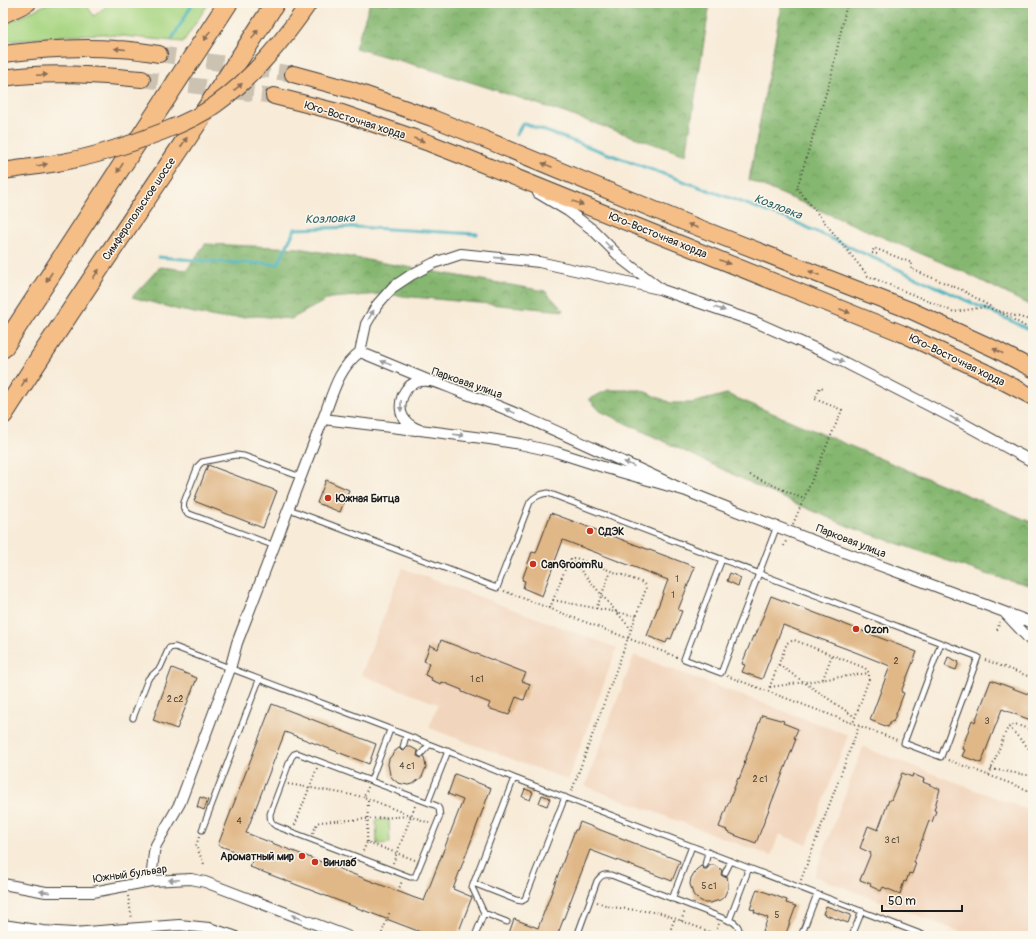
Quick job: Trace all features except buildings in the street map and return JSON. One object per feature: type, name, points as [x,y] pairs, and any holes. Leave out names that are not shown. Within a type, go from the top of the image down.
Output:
[{"type":"highway","points":[[3,348],[228,3]]},
{"type":"highway","name":"Симферопольское шоссе","points":[[3,415],[27,376],[151,192],[275,3]]},
{"type":"main road","points":[[3,15],[28,3]]},
{"type":"main road","points":[[3,171],[103,153],[147,138],[196,116],[214,106],[244,82],[288,32],[309,3]]},
{"type":"main road","points":[[3,54],[57,48],[88,48],[118,49],[159,54]]},
{"type":"main road","points":[[3,78],[17,76],[79,74],[142,79]]},
{"type":"main road","name":"Юго-Восточная хорда","points":[[293,74],[352,90],[432,118],[684,222],[912,311],[995,349],[1033,369]]},
{"type":"main road","name":"Юго-Восточная хорда","points":[[274,96],[342,113],[470,159],[901,333],[987,373],[1033,397]]},
{"type":"street","points":[[470,159],[537,193],[568,211],[593,230],[623,260],[662,290]]},
{"type":"street","points":[[151,881],[156,845],[180,803],[230,669],[238,643],[340,376],[353,357],[360,352],[366,324],[377,305],[392,287],[434,263],[462,254],[539,262],[662,290],[754,321],[828,354],[958,420],[1033,462]]},
{"type":"street","points":[[360,352],[436,383]]},
{"type":"street","name":"Парковая улица","points":[[690,492],[556,452],[527,445],[490,438],[420,430],[411,426],[405,420],[401,412],[400,405],[403,393],[411,385],[421,381],[436,383],[475,397],[532,420],[690,492],[1033,623]]},
{"type":"street","points":[[323,420],[420,430]]},
{"type":"street","name":"Парковая улица","points":[[1004,612],[1033,643]]},
{"type":"street","name":"Южный бульвар","points":[[3,884],[46,892],[93,892],[127,887],[151,881],[192,879],[205,882],[347,936]]},
{"type":"street","points":[[3,925],[43,931],[73,933],[179,925],[209,928],[234,936]]},
{"type":"lane","points":[[275,546],[187,513],[183,508],[184,502],[199,464],[204,461],[236,455],[247,456],[301,477]]},
{"type":"lane","points":[[289,509],[497,588],[530,502],[534,497],[548,493],[722,559],[759,574],[942,643],[978,657],[940,757],[904,743],[942,643]]},
{"type":"lane","points":[[722,559],[684,659],[721,674],[777,526]]},
{"type":"lane","points":[[133,718],[148,679],[160,668],[169,648],[175,648],[448,751],[514,778],[926,936]]},
{"type":"lane","points":[[202,830],[259,680]]},
{"type":"lane","points":[[370,780],[390,730]]},
{"type":"lane","points":[[403,747],[406,736]]},
{"type":"lane","points":[[421,754],[429,745]]},
{"type":"lane","points":[[428,802],[448,751]]},
{"type":"lane","points":[[301,753],[370,780],[428,802],[437,806],[439,809],[440,816],[415,877],[412,878],[390,870],[276,826],[270,819],[270,814],[291,758],[294,754],[301,753]]},
{"type":"lane","points":[[506,922],[484,914],[472,887],[514,778]]},
{"type":"lane","points":[[473,883],[516,900],[522,901],[525,899],[567,798]]},
{"type":"lane","points":[[672,899],[692,846]]},
{"type":"lane","points":[[705,865],[708,852]]},
{"type":"lane","points":[[725,873],[731,861]]},
{"type":"lane","points":[[729,921],[749,868]]},
{"type":"lane","points":[[578,936],[598,881],[601,876],[606,874],[721,917],[738,925],[740,930],[738,936]]},
{"type":"lane","points":[[801,936],[817,894]]},
{"type":"lane","points":[[852,936],[862,911]]},
{"type":"lane","points":[[475,936],[484,914]]},
{"type":"path","points":[[847,3],[831,76],[797,188],[868,276],[954,312],[985,307],[1033,321]]},
{"type":"path","points":[[877,254],[872,253],[874,248],[912,262],[911,268],[962,290],[1033,331]]},
{"type":"path","points":[[794,523],[842,410],[815,399],[820,387],[824,388]]},
{"type":"path","points":[[750,475],[804,499]]},
{"type":"path","points":[[550,608],[567,564],[571,559],[576,558],[641,582],[645,585],[646,589],[567,798]]},
{"type":"path","points":[[571,559],[631,629]]},
{"type":"path","points":[[596,609],[611,571]]},
{"type":"path","points":[[497,588],[684,659]]},
{"type":"path","points":[[553,600],[636,616]]},
{"type":"path","points":[[768,691],[787,643],[794,640],[865,668],[869,673],[870,679],[853,723]]},
{"type":"path","points":[[823,679],[832,655]]},
{"type":"path","points":[[978,657],[1033,678]]},
{"type":"path","points":[[778,664],[855,718]]},
{"type":"path","points":[[770,687],[869,673]]},
{"type":"path","points":[[721,674],[904,743]]},
{"type":"path","points":[[989,775],[1006,730],[1015,724],[1033,731]]},
{"type":"path","points":[[799,887],[859,726]]},
{"type":"path","points":[[1009,727],[1033,753]]},
{"type":"path","points":[[940,757],[1033,792]]},
{"type":"path","points":[[292,832],[320,760]]},
{"type":"path","points":[[991,769],[1033,776]]},
{"type":"path","points":[[364,798],[370,780]]},
{"type":"path","points":[[282,783],[368,799],[436,825]]},
{"type":"path","points":[[390,870],[418,798]]},
{"type":"path","points":[[360,858],[367,842],[368,799]]},
{"type":"path","points":[[311,839],[318,822],[411,816]]},
{"type":"path","points":[[202,830],[196,846],[204,864]]},
{"type":"path","points":[[367,842],[422,863]]},
{"type":"path","points":[[398,891],[404,875]]},
{"type":"path","points":[[127,887],[134,928]]},
{"type":"path","points":[[590,900],[611,907],[661,913],[714,935],[721,917]]},
{"type":"path","points":[[382,933],[390,911]]},
{"type":"path","points":[[668,936],[675,918]]},
{"type":"shaded area","points":[[402,568],[617,648],[568,780],[429,728],[438,704],[361,675]]},
{"type":"shaded area","points":[[634,655],[848,735],[807,845],[779,834],[771,856],[585,786]]},
{"type":"shaded area","points":[[863,747],[1033,812],[1033,936],[971,936],[814,876]]},
{"type":"green space","points":[[49,3],[85,3],[94,16],[109,3],[209,3],[183,42],[103,34],[70,35],[3,42],[3,25]]},
{"type":"green space","points":[[370,3],[710,3],[686,155],[480,85],[355,48]]},
{"type":"green space","points":[[782,3],[1033,3],[1033,307],[964,272],[749,180]]},
{"type":"green space","points":[[205,244],[298,248],[545,291],[564,311],[381,294],[330,298],[291,319],[258,316],[221,318],[179,310],[132,297],[160,267],[187,270]]},
{"type":"green space","points":[[608,390],[641,390],[671,403],[692,403],[727,394],[1033,523],[1033,586],[986,574],[850,527],[770,492],[600,411],[589,399]]},
{"type":"green space","points":[[389,819],[390,843],[377,844],[376,820]]},
{"type":"waterway","points":[[172,39],[193,3]]},
{"type":"waterway","name":"Козловка","points":[[516,135],[523,123],[793,221],[1033,331]]},
{"type":"waterway","name":"Козловка","points":[[158,257],[219,262],[278,264],[295,229],[354,227],[477,234]]},
{"type":"tunnel","points":[[159,54],[293,74]]},
{"type":"tunnel","points":[[142,79],[274,96]]},
{"type":"place","name":"Южная Битца","points":[[328,498]]},
{"type":"place","name":"СДЭК","points":[[590,531]]},
{"type":"place","name":"CanGroomRu","points":[[533,564]]},
{"type":"place","name":"Ozon","points":[[856,629]]},
{"type":"place","name":"Ароматный мир","points":[[302,856]]},
{"type":"place","name":"Винлаб","points":[[315,862]]}]
